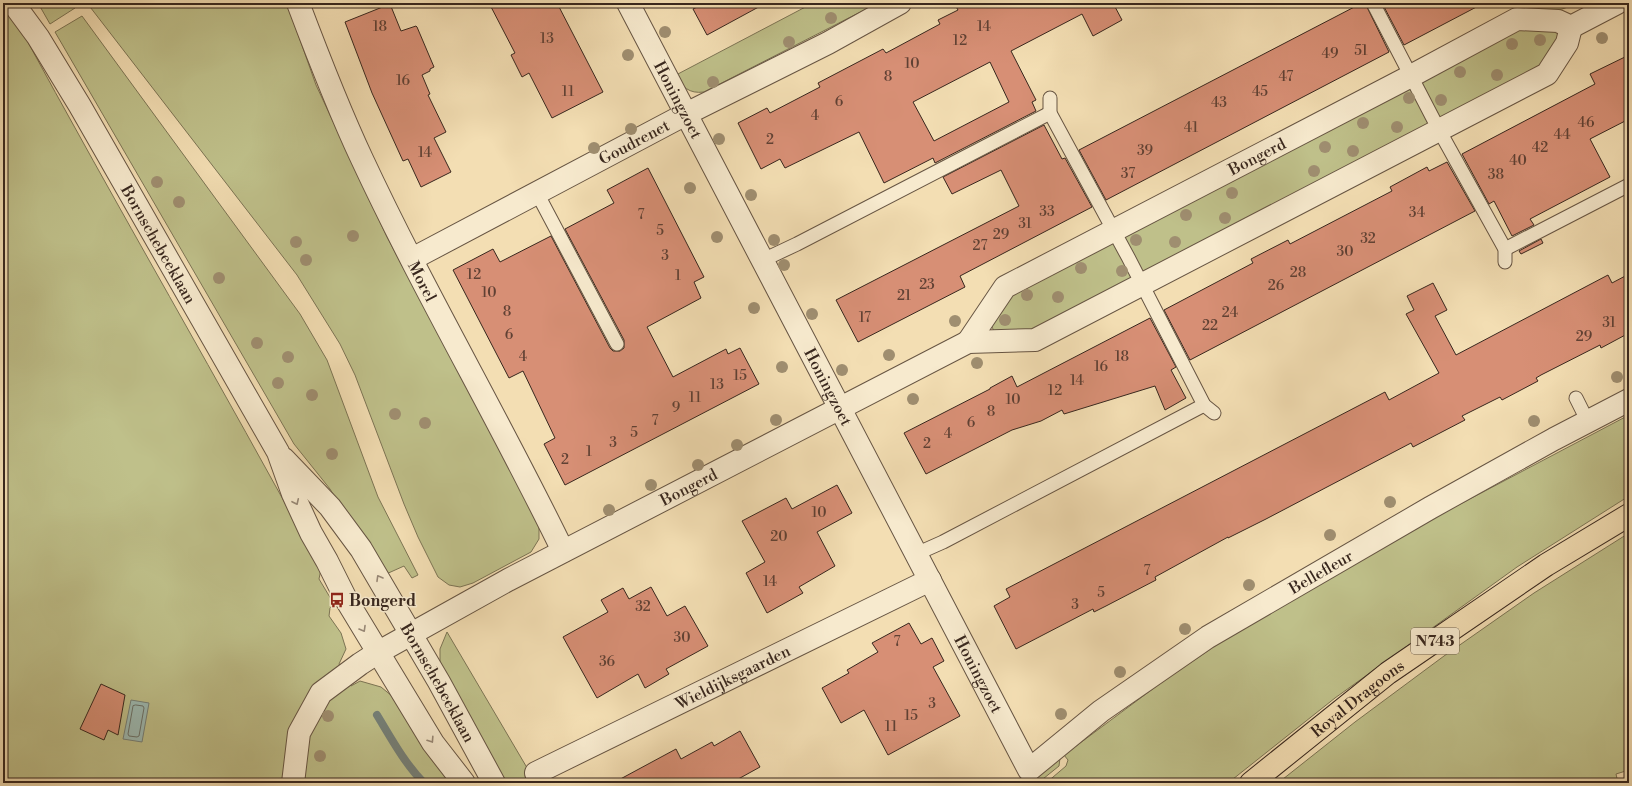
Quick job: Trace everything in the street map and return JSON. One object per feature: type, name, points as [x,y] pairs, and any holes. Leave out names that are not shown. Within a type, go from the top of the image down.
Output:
[{"type":"main road","name":"Royal Dragoons","points":[[1251,783],[1388,673],[1546,565],[1629,515]]},
{"type":"street","name":"Bornschebeeklaan","points":[[13,3],[38,37],[84,113],[278,452],[293,494],[311,533],[347,601],[377,653],[433,743],[464,783]]},
{"type":"street","name":"Bornschebeeklaan","points":[[24,3],[38,37]]},
{"type":"street","name":"Morel","points":[[298,3],[327,81],[362,159],[563,551]]},
{"type":"street","name":"Honingzoet","points":[[628,3],[1029,770]]},
{"type":"street","name":"Goudrenet","points":[[412,259],[900,3]]},
{"type":"street","points":[[1570,27],[1617,3]]},
{"type":"street","name":"Bongerd","points":[[293,783],[299,734],[320,693],[377,653],[563,551],[968,342],[1035,340],[1547,74],[1567,43],[1570,27],[1558,21],[1517,19],[1411,76],[1005,287],[968,342]]},
{"type":"street","name":"Bellefleur","points":[[1029,770],[1101,711],[1208,637],[1430,508],[1554,439],[1629,400]]},
{"type":"street","name":"Bornschebeeklaan","points":[[278,452],[330,507],[361,549],[411,634],[494,783]]},
{"type":"street","name":"Wieldijksgaarden","points":[[536,773],[930,580]]},
{"type":"lane","points":[[1373,3],[1439,130],[1505,249],[1505,262]]},
{"type":"lane","points":[[916,554],[943,542],[1209,409],[1050,113],[1050,98]]},
{"type":"lane","points":[[763,260],[797,244],[1050,113]]},
{"type":"lane","points":[[1505,249],[1629,185]]},
{"type":"lane","points":[[536,193],[617,344]]},
{"type":"lane","points":[[1576,398],[1588,422]]},
{"type":"green space","points":[[3,3],[18,24],[321,569],[319,579],[334,604],[330,608],[329,616],[341,633],[346,649],[339,664],[351,686],[360,681],[381,687],[398,701],[451,783],[3,783]]},
{"type":"green space","points":[[38,3],[70,3],[75,8],[50,24]]},
{"type":"green space","points":[[87,3],[287,3],[316,85],[387,237],[531,507],[539,527],[539,539],[531,552],[473,583],[460,587],[449,585],[438,577],[418,537],[404,504],[355,375],[340,344],[297,275]]},
{"type":"green space","points":[[813,3],[878,3],[704,92],[690,91],[678,79],[676,75]]},
{"type":"green space","points":[[1534,3],[1575,3],[1566,8],[1549,11],[1538,10]]},
{"type":"green space","points":[[82,16],[300,314],[327,360],[378,497],[418,575],[412,578],[404,566],[384,575],[330,489],[294,444],[55,32]]},
{"type":"green space","points":[[1544,26],[1560,33],[1542,69],[1034,334],[995,333],[991,325],[1008,293],[1520,27]]},
{"type":"green space","points":[[1629,415],[1629,496],[1517,567],[1335,698],[1228,783],[1046,783],[1066,766],[1068,760],[1064,755],[1162,682],[1234,633],[1356,559]]},
{"type":"green space","points":[[1629,533],[1629,770],[1616,774],[1618,783],[1278,783],[1355,722],[1444,656],[1534,593]]},
{"type":"green space","points":[[447,632],[536,783],[506,783],[440,664],[440,649]]},
{"type":"green space","points":[[1060,758],[1059,766],[1038,783],[1028,783]]},
{"type":"water","points":[[131,700],[149,703],[142,742],[123,739]]},
{"type":"building","points":[[489,3],[557,3],[603,92],[552,118],[529,73],[522,77],[511,55],[515,53]]},
{"type":"building","points":[[705,3],[766,3],[707,35],[693,9]]},
{"type":"building","points":[[954,3],[1113,3],[1122,20],[1093,36],[1082,14],[1011,51],[1036,100],[1032,102],[1036,111],[935,163],[933,158],[884,183],[859,132],[785,168],[780,159],[761,169],[738,123],[767,108],[770,113],[820,87],[818,83],[883,49],[886,53],[940,24],[938,20],[958,10]],"holes":[[[990,62],[1009,102],[934,141],[913,102]]]},
{"type":"building","points":[[1362,3],[1365,3],[1389,52],[1106,200],[1079,150]]},
{"type":"building","points":[[1382,3],[1484,3],[1404,45]]},
{"type":"building","points":[[390,4],[401,31],[416,26],[417,27],[434,67],[422,75],[430,94],[428,95],[446,132],[434,138],[451,172],[421,187],[408,159],[403,161],[372,93],[345,22]]},
{"type":"building","points":[[1629,55],[1629,119],[1590,139],[1610,177],[1530,219],[1534,225],[1512,236],[1494,201],[1489,204],[1462,154],[1595,84],[1590,74]]},
{"type":"building","points":[[1044,125],[1062,159],[1065,158],[1092,207],[960,276],[965,287],[858,342],[836,300],[1019,206],[1001,170],[952,194],[943,177]]},
{"type":"building","points":[[1447,162],[1475,211],[1190,360],[1164,310],[1253,263],[1251,259],[1288,240],[1290,244],[1392,191],[1390,187],[1427,167],[1429,171]]},
{"type":"building","points":[[648,168],[704,277],[694,282],[701,298],[647,327],[673,377],[726,349],[728,354],[740,348],[759,384],[565,485],[544,444],[555,438],[523,371],[509,378],[453,270],[493,249],[500,262],[551,236],[610,348],[613,351],[620,351],[624,348],[624,340],[565,229],[614,203],[607,190]]},
{"type":"building","points":[[1541,239],[1543,243],[1521,254],[1519,251]]},
{"type":"building","points":[[1629,274],[1629,333],[1601,348],[1600,345],[1541,375],[1536,378],[1538,381],[1502,400],[1500,397],[1462,416],[1465,420],[1413,447],[1411,443],[1266,519],[1228,537],[1155,577],[1156,580],[1106,606],[1094,612],[1093,609],[1016,649],[994,606],[1010,597],[1006,589],[1385,392],[1389,400],[1439,373],[1406,314],[1414,310],[1407,296],[1433,283],[1447,310],[1435,316],[1456,355],[1608,275],[1612,283]]},
{"type":"building","points":[[1150,318],[1176,367],[1171,370],[1186,398],[1165,410],[1155,386],[1064,414],[1062,410],[1041,421],[1012,430],[926,474],[904,433],[990,389],[1012,376],[1017,387]]},
{"type":"building","points":[[837,485],[852,513],[817,532],[835,566],[799,587],[803,593],[767,613],[746,573],[765,562],[742,521],[786,498],[792,509]]},
{"type":"building","points":[[651,587],[667,616],[685,606],[708,646],[666,669],[669,674],[645,688],[638,674],[597,698],[563,637],[608,612],[601,600],[623,588],[629,599]]},
{"type":"building","points":[[909,623],[921,644],[932,638],[944,661],[933,667],[960,716],[888,755],[864,710],[841,723],[822,688],[849,673],[847,670],[878,652],[872,643]]},
{"type":"building","points":[[101,684],[125,695],[118,735],[108,730],[104,740],[80,729]]},
{"type":"building","points":[[740,731],[760,767],[731,783],[613,783],[676,749],[681,759],[712,742],[714,746]]},
{"type":"waterway","points":[[377,715],[404,759],[424,783]]},
{"type":"place","name":"Bongerd","points":[[337,600]]}]
